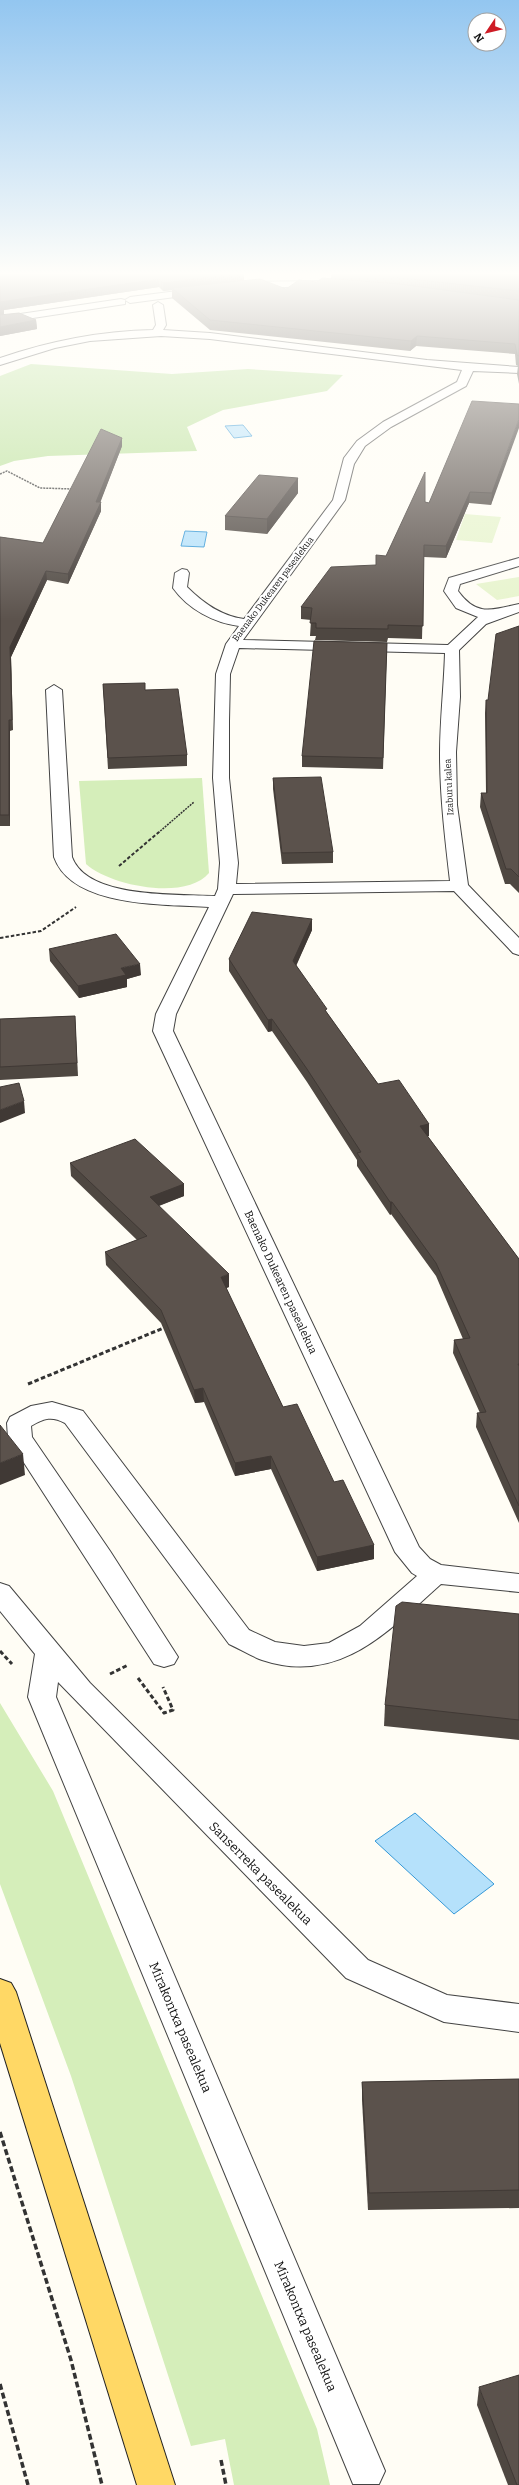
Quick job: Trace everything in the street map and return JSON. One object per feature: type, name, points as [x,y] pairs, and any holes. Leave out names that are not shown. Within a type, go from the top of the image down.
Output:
[{"type":"main road","points":[[0,1992],[156,2485]]},
{"type":"street","name":"Baenako Dukearen pasealekua","points":[[453,389],[374,432],[361,443],[353,454],[345,475],[339,500],[246,624],[233,644],[224,674],[221,721],[221,778],[229,863],[223,895],[166,1014],[163,1031],[408,1552],[421,1566],[436,1574],[519,1583]]},
{"type":"street","points":[[487,616],[461,605],[452,592],[454,581],[519,562]]},
{"type":"street","points":[[182,573],[180,588],[193,603],[227,622],[246,624]]},
{"type":"street","points":[[233,644],[452,648],[487,616],[519,608]]},
{"type":"street","name":"Izaburu kalea","points":[[452,648],[452,697],[448,752],[449,805],[459,886]]},
{"type":"street","points":[[54,690],[63,857],[68,870],[80,880],[109,891],[140,896],[223,895],[459,886],[519,949]]},
{"type":"street","points":[[164,1657],[101,1558],[20,1438],[19,1423],[36,1411],[60,1409],[74,1416],[239,1637],[270,1652],[304,1656],[335,1652],[370,1633],[436,1574]]},
{"type":"street","points":[[0,1592],[48,1652]]},
{"type":"street","name":"Sanserreka pasealekua","points":[[48,1652],[80,1690],[357,1969],[444,2008],[519,2018]]},
{"type":"street","name":"Mirakontxa pasealekua","points":[[48,1652],[42,1697],[366,2471]]},
{"type":"path","points":[[0,474],[7,471],[40,488],[76,489]]},
{"type":"path","points":[[115,870],[196,800]]},
{"type":"path","points":[[0,938],[41,931],[66,914]]},
{"type":"path","points":[[36,1411],[28,1383],[170,1325]]},
{"type":"path","points":[[137,1676],[164,1713],[174,1710],[153,1663],[164,1657]]},
{"type":"path","points":[[80,1690],[128,1664],[132,1670]]},
{"type":"path","points":[[0,2132],[71,2360],[102,2485]]},
{"type":"path","points":[[0,2384],[28,2485]]},
{"type":"path","points":[[221,2460],[226,2485]]},
{"type":"green space","points":[[0,389],[329,389],[327,391],[223,410],[187,427],[197,451],[48,456],[14,461],[0,466]]},
{"type":"green space","points":[[465,514],[501,517],[492,543],[456,540]]},
{"type":"green space","points":[[519,577],[519,596],[497,600],[476,584]]},
{"type":"green space","points":[[202,778],[209,873],[198,882],[166,888],[129,884],[112,879],[97,872],[86,864],[79,781]]},
{"type":"green space","points":[[0,1703],[53,1791],[317,2429],[330,2485],[234,2485],[225,2439],[191,2446],[71,2076],[0,1884]]},
{"type":"water","points":[[243,425],[252,436],[234,438],[225,426]]},
{"type":"water","points":[[185,531],[207,532],[204,547],[181,546]]},
{"type":"water","points":[[415,1813],[494,1884],[454,1914],[375,1841]]},
{"type":"building","points":[[472,401],[519,404],[519,419],[492,493],[470,492],[446,546],[424,545],[423,626],[388,625],[388,629],[316,628],[316,623],[310,623],[312,608],[301,607],[331,567],[376,565],[376,555],[386,556],[425,472],[425,502],[429,503]]},
{"type":"building","points":[[101,429],[122,438],[96,502],[101,502],[68,574],[46,571],[10,647],[12,720],[9,720],[9,815],[0,815],[0,537],[43,543]]},
{"type":"building","points":[[259,475],[298,478],[267,519],[225,516]]},
{"type":"building","points":[[519,626],[519,877],[511,869],[506,869],[481,793],[487,793],[486,700],[488,700],[496,634]]},
{"type":"building","points":[[314,641],[387,643],[383,758],[302,756]]},
{"type":"building","points":[[145,683],[145,690],[178,689],[187,755],[108,758],[103,684]]},
{"type":"building","points":[[321,777],[333,852],[282,853],[273,778]]},
{"type":"building","points":[[252,912],[312,919],[293,961],[327,1009],[325,1010],[378,1084],[399,1080],[429,1124],[420,1126],[519,1259],[519,1506],[477,1413],[486,1412],[454,1340],[470,1338],[436,1263],[392,1202],[390,1202],[357,1153],[361,1152],[307,1069],[272,1019],[268,1020],[229,959]]},
{"type":"building","points":[[116,934],[140,964],[121,968],[126,975],[78,986],[49,949]]},
{"type":"building","points":[[75,1016],[77,1063],[0,1067],[0,1019]]},
{"type":"building","points":[[19,1083],[24,1101],[0,1110],[0,1087]]},
{"type":"building","points":[[135,1139],[184,1184],[150,1197],[229,1274],[221,1277],[283,1407],[297,1404],[334,1482],[343,1480],[374,1545],[317,1557],[271,1456],[235,1463],[203,1388],[194,1390],[161,1310],[105,1252],[147,1236],[70,1163]]},
{"type":"building","points":[[0,1425],[23,1454],[0,1463]]},
{"type":"building","points":[[402,1602],[519,1614],[519,1720],[385,1705],[396,1606]]},
{"type":"building","points":[[519,2079],[519,2190],[369,2193],[362,2082]]},
{"type":"building","points":[[519,2375],[519,2485],[517,2485],[479,2387]]}]
